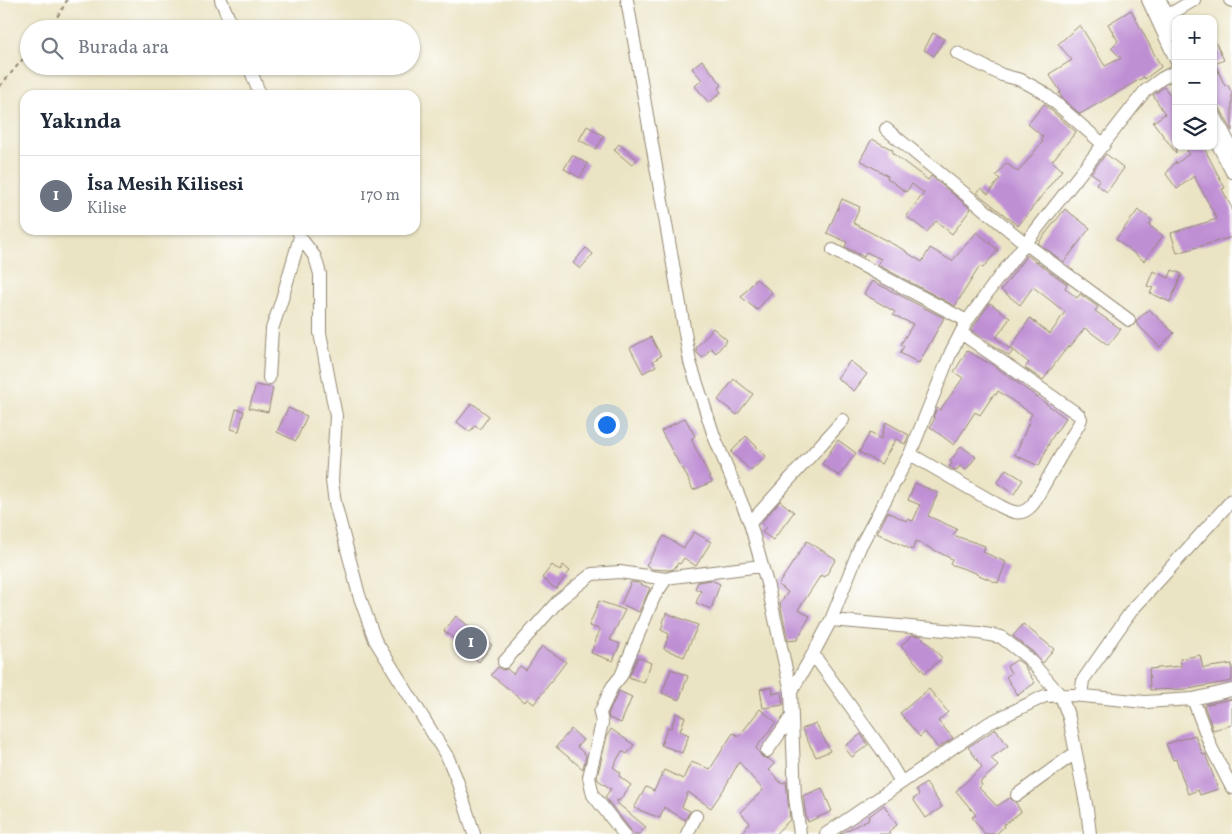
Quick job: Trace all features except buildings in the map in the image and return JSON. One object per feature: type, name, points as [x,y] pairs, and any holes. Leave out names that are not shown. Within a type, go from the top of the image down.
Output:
[{"type":"street","points":[[221,0],[229,20]]},
{"type":"street","points":[[627,0],[690,362],[714,436],[750,523],[768,587],[791,692],[796,798],[800,834]]},
{"type":"street","points":[[1148,0],[1172,51]]},
{"type":"street","points":[[1160,0],[1172,26]]},
{"type":"street","points":[[1168,16],[1194,0]]},
{"type":"street","points":[[957,53],[1002,75],[1021,80],[1043,92],[1104,145]]},
{"type":"street","points":[[791,692],[831,620],[860,547],[910,454],[951,352],[967,321],[996,280],[1145,91],[1172,73]]},
{"type":"street","points":[[252,75],[258,90]]},
{"type":"street","points":[[1217,120],[1232,149]]},
{"type":"street","points":[[886,130],[1025,243],[1128,320]]},
{"type":"street","points":[[1217,143],[1232,172]]},
{"type":"street","points":[[269,378],[272,329],[298,235]]},
{"type":"street","points":[[300,235],[315,257],[320,274],[320,333],[336,416],[332,481],[335,503],[359,594],[375,640],[448,758],[474,834]]},
{"type":"street","points":[[833,250],[967,321]]},
{"type":"street","points":[[910,454],[1015,514],[1024,512],[1033,504],[1081,420],[1080,415],[962,333]]},
{"type":"street","points":[[750,523],[843,420]]},
{"type":"street","points":[[1090,834],[1087,809],[1069,718],[1072,696],[1132,610],[1232,500]]},
{"type":"street","points":[[504,662],[559,600],[592,574],[620,572],[666,579],[761,566]]},
{"type":"street","points":[[624,834],[593,795],[588,777],[602,723],[600,713],[612,687],[621,676],[654,598],[666,579]]},
{"type":"street","points":[[831,620],[924,627],[1001,637],[1072,696]]},
{"type":"street","points":[[813,654],[882,750],[901,782]]},
{"type":"street","points":[[826,834],[989,723],[1045,696],[1072,696],[1145,702],[1193,699],[1232,690]]},
{"type":"street","points":[[1193,699],[1210,746],[1232,788]]},
{"type":"street","points":[[767,751],[792,716]]},
{"type":"street","points":[[1017,795],[1075,753]]},
{"type":"street","points":[[687,834],[696,816]]},
{"type":"path","points":[[54,20],[67,0]]},
{"type":"path","points":[[0,86],[20,63]]},
{"type":"place","name":"İsa Mesih Kilisesi","points":[[471,643]]}]
